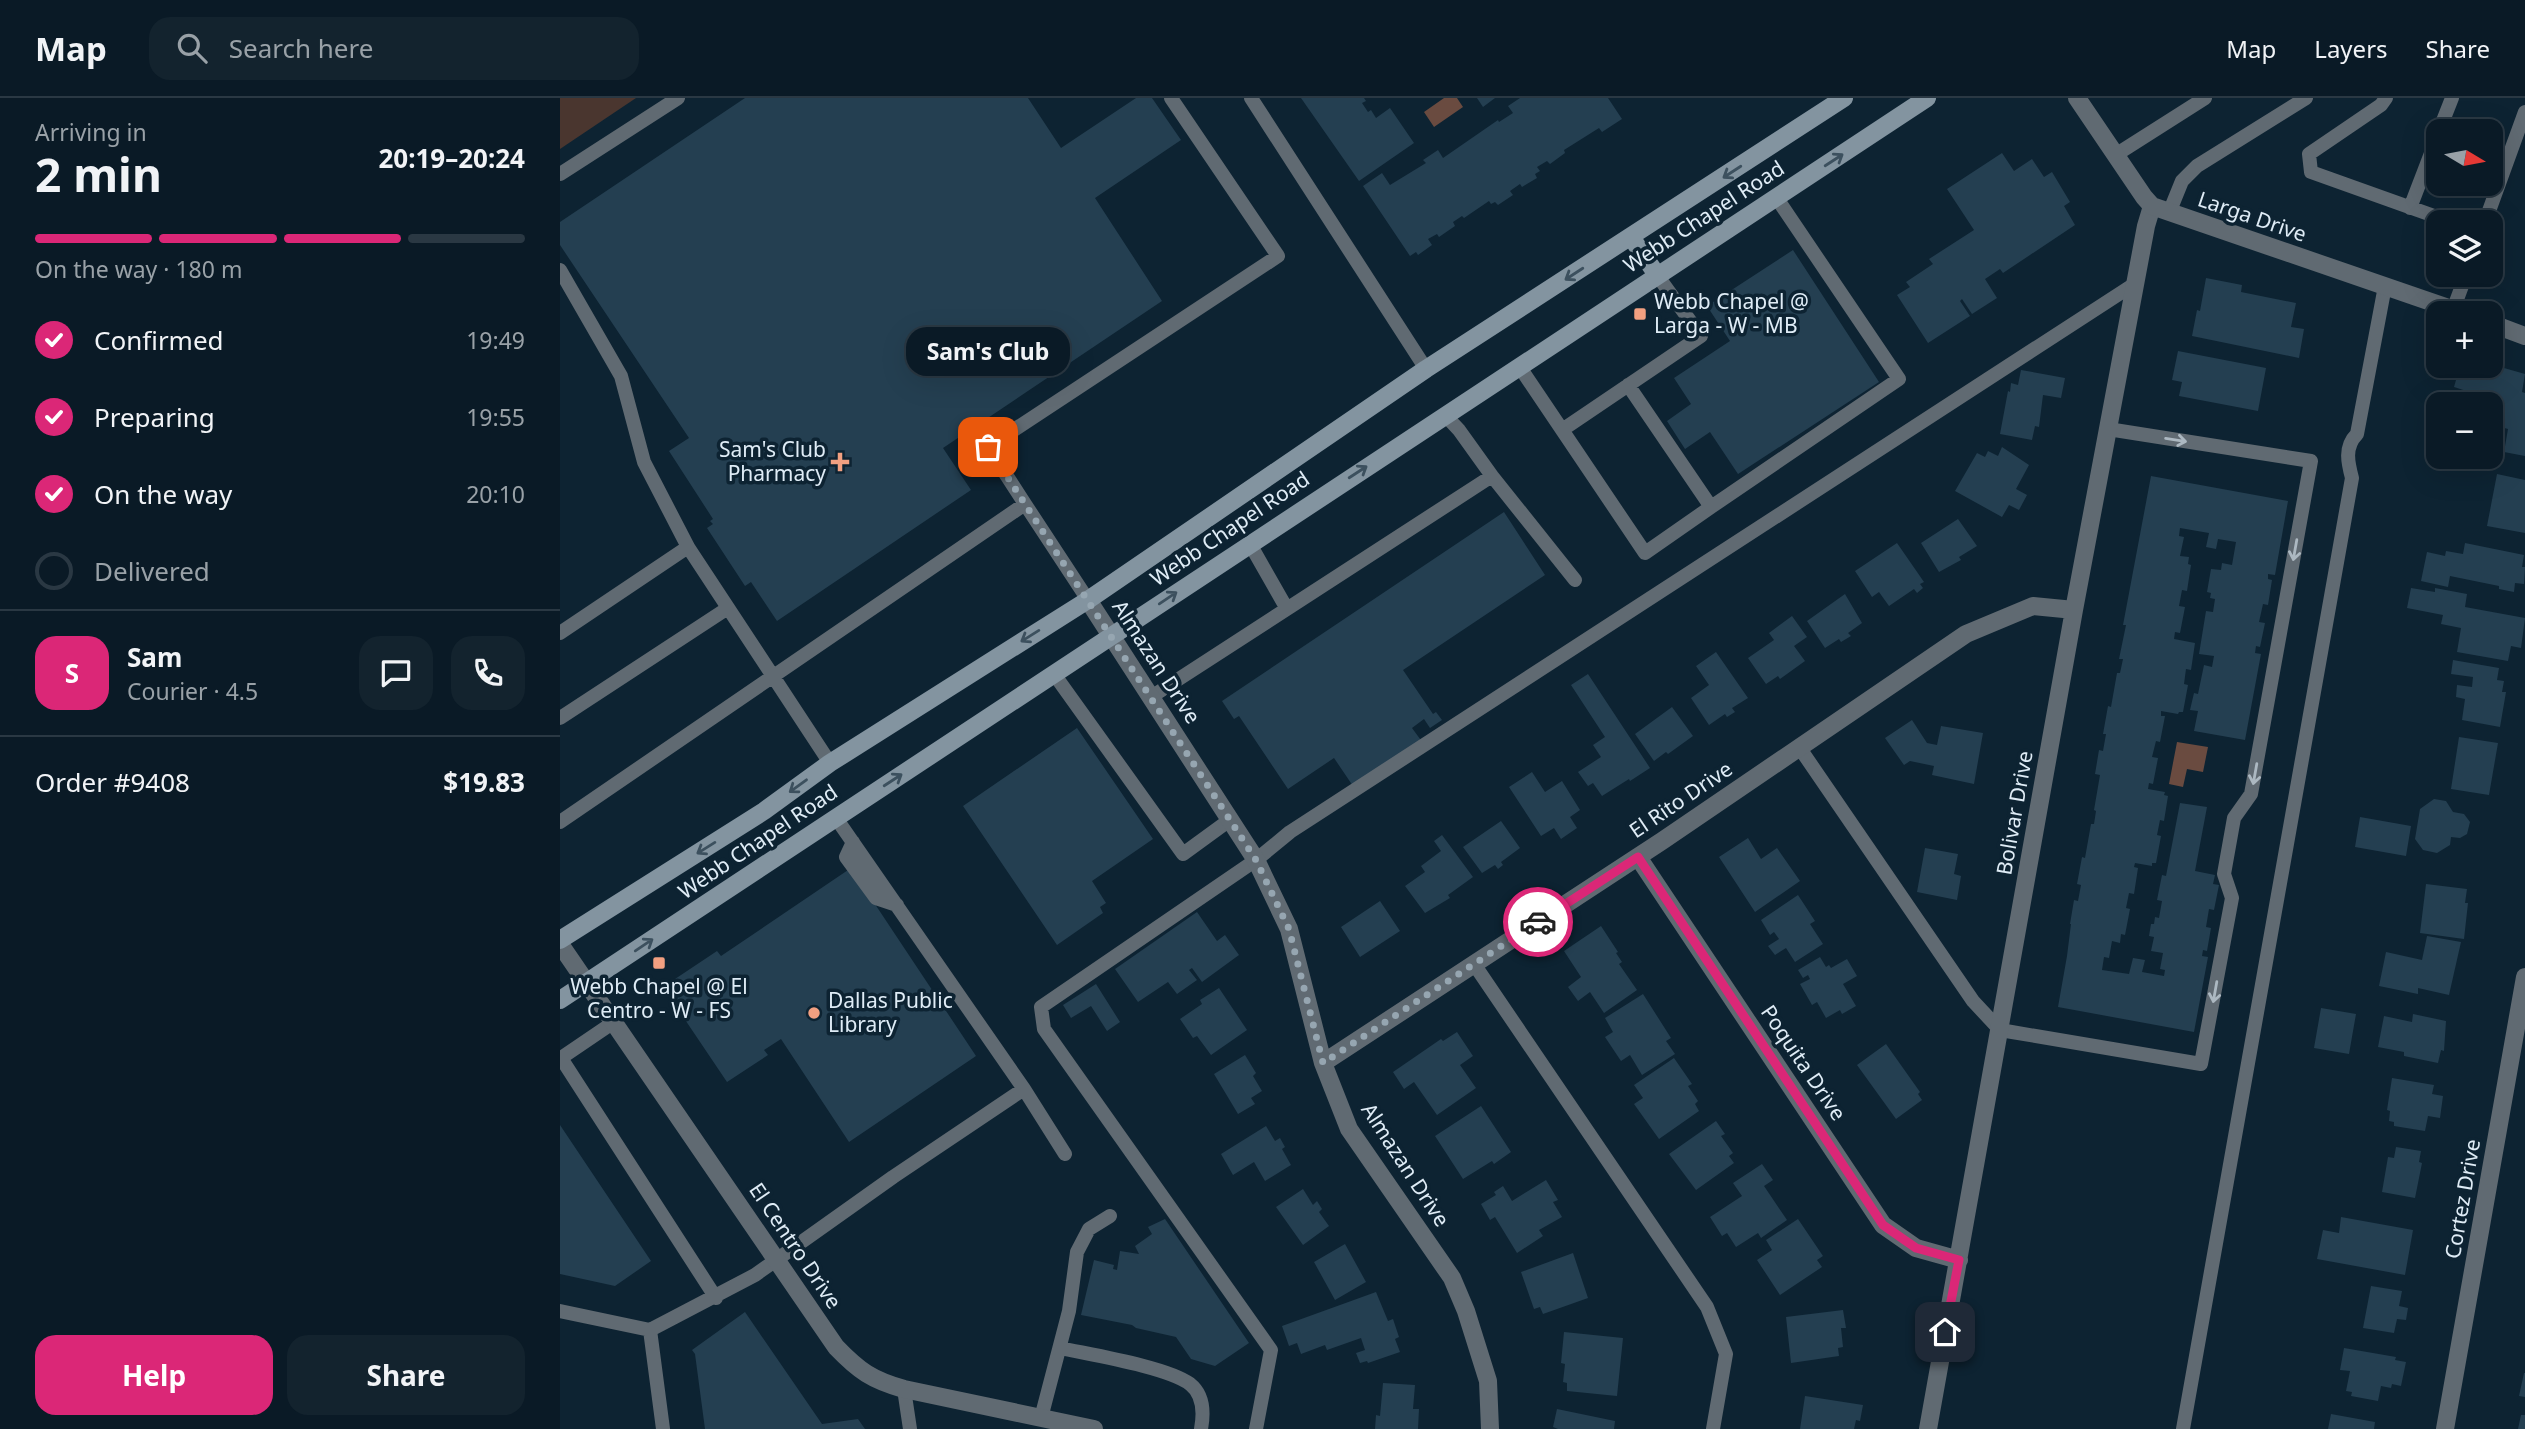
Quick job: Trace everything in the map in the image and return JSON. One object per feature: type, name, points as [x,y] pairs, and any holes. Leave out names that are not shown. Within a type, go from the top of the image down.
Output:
[{"type":"main road","name":"Webb Chapel Road","points":[[560,942],[764,811],[830,763],[1088,600],[1426,369],[1844,98]]},
{"type":"main road","name":"Webb Chapel Road","points":[[560,1000],[1927,98]]},
{"type":"main road","points":[[1631,237],[1657,275]]},
{"type":"street","points":[[2077,98],[2152,206]]},
{"type":"street","name":"Larga Drive","points":[[2152,206],[2427,301]]},
{"type":"street","name":"Bolivar Drive","points":[[1928,1429],[2074,610],[2152,206]]},
{"type":"street","points":[[2503,328],[2525,336]]},
{"type":"street","name":"Almazan Drive","points":[[1088,600],[1256,860],[1289,929],[1323,1063],[1349,1129],[1452,1278],[1466,1311],[1488,1381],[1490,1429]]},
{"type":"street","name":"El Rito Drive","points":[[1323,1063],[1638,857],[1966,634],[2033,606],[2074,610]]},
{"type":"street","name":"Poquita Drive","points":[[1638,857],[1883,1225],[1916,1248],[1959,1260]]},
{"type":"street","name":"El Centro Drive","points":[[560,942],[836,1347],[856,1368],[883,1383],[1087,1428]]},
{"type":"street","name":"Cortez Drive","points":[[2445,1429],[2525,977]]},
{"type":"lane","points":[[560,174],[678,98]]},
{"type":"lane","points":[[1088,600],[988,447],[1278,256],[1171,98]]},
{"type":"lane","points":[[1251,98],[1426,369]]},
{"type":"lane","points":[[2117,155],[2205,98]]},
{"type":"lane","points":[[2169,213],[2182,181],[2197,166],[2306,98]]},
{"type":"lane","points":[[2386,98],[2381,105],[2309,154],[2311,172],[2426,213]]},
{"type":"lane","points":[[2444,119],[2452,98]]},
{"type":"lane","points":[[2489,210],[2525,112]]},
{"type":"lane","points":[[2410,208],[2426,165]]},
{"type":"lane","points":[[1519,366],[1645,553],[1899,379],[1776,197]]},
{"type":"lane","points":[[560,270],[621,376],[644,462],[688,547],[830,763]]},
{"type":"lane","points":[[1562,430],[1701,335],[1657,275]]},
{"type":"lane","points":[[1256,1429],[1271,1350],[1044,1029],[1041,1007],[1256,860],[1302,824],[2136,283]]},
{"type":"lane","points":[[2183,1429],[2352,478],[2348,453],[2352,439],[2357,434],[2385,286]]},
{"type":"lane","points":[[1628,385],[1711,507]]},
{"type":"lane","points":[[1445,415],[1575,580]]},
{"type":"lane","points":[[1799,747],[1973,1001],[2000,1030],[2202,1064],[2232,898],[2224,874],[2234,818],[2251,794],[2311,461],[2108,429]]},
{"type":"lane","points":[[1151,697],[1492,476]]},
{"type":"lane","points":[[560,822],[1025,504]]},
{"type":"lane","points":[[1250,544],[1287,609]]},
{"type":"lane","points":[[560,633],[688,547]]},
{"type":"lane","points":[[560,718],[728,608]]},
{"type":"lane","points":[[1054,674],[1183,854],[1231,819]]},
{"type":"lane","points":[[836,818],[1024,1088],[1065,1154]]},
{"type":"lane","points":[[1474,964],[1707,1307],[1726,1354],[1713,1429]]},
{"type":"lane","points":[[614,1022],[560,1058],[716,1298]]},
{"type":"lane","points":[[560,1311],[649,1330],[716,1298],[755,1275],[1024,1088]]},
{"type":"lane","points":[[1041,1418],[1069,1311],[1077,1252],[1089,1229],[1110,1216]]},
{"type":"lane","points":[[649,1330],[663,1429]]},
{"type":"lane","points":[[1060,1348],[1170,1374],[1192,1385],[1202,1400],[1201,1429]]},
{"type":"lane","points":[[904,1388],[910,1429]]},
{"type":"shaded area","points":[[560,98],[636,98],[560,149]]},
{"type":"shaded area","points":[[1444,98],[1457,98],[1463,107],[1434,127],[1424,112]]},
{"type":"shaded area","points":[[2177,742],[2208,747],[2203,772],[2187,769],[2183,787],[2169,784]]},
{"type":"building","points":[[745,98],[1028,98],[1061,148],[1136,98],[1152,98],[1181,140],[1095,198],[1162,301],[943,448],[971,490],[777,621],[751,582],[745,586],[707,528],[713,524],[710,521],[713,519],[669,451],[689,438],[560,245],[560,222]]},
{"type":"building","points":[[1301,98],[1364,98],[1366,101],[1362,103],[1376,118],[1390,108],[1414,143],[1359,181]]},
{"type":"building","points":[[1477,98],[1495,98],[1483,107]]},
{"type":"building","points":[[1520,98],[1608,98],[1622,119],[1602,132],[1599,128],[1564,150],[1565,153],[1550,164],[1547,161],[1537,167],[1540,171],[1535,174],[1537,178],[1510,191],[1513,195],[1498,205],[1489,201],[1464,218],[1462,216],[1453,222],[1455,226],[1439,237],[1437,234],[1428,239],[1432,245],[1418,255],[1416,252],[1410,256],[1363,186],[1382,173],[1390,185],[1426,163],[1423,160],[1438,150],[1443,158],[1498,120],[1499,122],[1513,113],[1508,106]]},
{"type":"building","points":[[2002,153],[2014,171],[2032,159],[2044,177],[2052,172],[2070,202],[2064,206],[2075,225],[2003,273],[2000,269],[1985,279],[1997,298],[1972,314],[1962,299],[1960,301],[1970,316],[1928,343],[1897,295],[1910,287],[1906,282],[1933,264],[1929,259],[1974,230],[1947,189]]},
{"type":"building","points":[[1793,250],[1879,382],[1738,474],[1710,432],[1685,449],[1667,421],[1691,404],[1674,378],[1730,341],[1707,306]]},
{"type":"building","points":[[2206,278],[2242,285],[2241,292],[2296,303],[2291,327],[2304,329],[2299,358],[2192,336]]},
{"type":"building","points":[[2178,351],[2266,368],[2258,411],[2179,396],[2182,382],[2172,380]]},
{"type":"building","points":[[2503,368],[2525,374],[2522,392],[2525,393],[2525,456],[2504,452],[2508,429],[2503,428],[2503,392],[2470,392],[2454,387],[2457,378],[2503,378]]},
{"type":"building","points":[[2021,370],[2065,378],[2061,398],[2043,395],[2039,427],[2035,426],[2032,440],[2000,434],[2008,391],[2010,392],[2011,383],[2018,385]]},
{"type":"building","points":[[2002,447],[2029,465],[2016,489],[2027,495],[2019,510],[2009,505],[2002,517],[1955,491],[1977,453],[1985,457],[1988,451],[1998,456]]},
{"type":"building","points":[[2497,474],[2525,480],[2525,533],[2487,526]]},
{"type":"building","points":[[2151,476],[2288,501],[2275,575],[2268,574],[2268,579],[2272,580],[2268,605],[2263,604],[2259,622],[2265,623],[2260,647],[2256,646],[2255,653],[2261,654],[2245,740],[2194,731],[2198,711],[2190,710],[2194,693],[2198,694],[2204,665],[2212,667],[2214,656],[2199,654],[2206,611],[2213,612],[2215,599],[2210,598],[2211,593],[2207,592],[2211,569],[2221,570],[2222,563],[2232,565],[2236,542],[2218,539],[2216,549],[2206,547],[2209,533],[2180,528],[2179,536],[2184,537],[2180,556],[2189,557],[2188,564],[2191,565],[2187,591],[2182,590],[2179,606],[2185,607],[2180,633],[2175,632],[2174,639],[2195,643],[2191,670],[2186,669],[2184,684],[2188,685],[2183,712],[2178,714],[2161,711],[2161,716],[2165,716],[2160,742],[2156,741],[2152,757],[2158,758],[2153,784],[2149,783],[2148,789],[2165,792],[2164,795],[2168,796],[2164,821],[2160,820],[2157,835],[2161,836],[2156,863],[2152,863],[2152,866],[2135,863],[2134,867],[2138,868],[2134,894],[2129,893],[2126,908],[2130,909],[2125,935],[2121,934],[2120,943],[2112,941],[2109,958],[2104,957],[2102,970],[2129,974],[2133,958],[2145,960],[2142,972],[2164,976],[2165,970],[2160,969],[2163,953],[2151,951],[2154,937],[2149,936],[2151,924],[2154,924],[2155,917],[2159,918],[2162,901],[2157,900],[2162,875],[2166,876],[2180,803],[2207,807],[2195,871],[2215,875],[2213,884],[2219,885],[2214,910],[2209,909],[2206,927],[2211,928],[2207,951],[2203,950],[2202,956],[2208,957],[2194,1032],[2058,1007],[2074,900],[2078,901],[2081,885],[2077,884],[2082,857],[2085,858],[2091,824],[2094,824],[2100,775],[2095,774],[2099,750],[2103,751],[2108,706],[2111,707],[2117,673],[2120,673],[2123,659],[2119,659],[2126,625],[2123,625]]},
{"type":"building","points":[[1504,512],[1545,575],[1403,670],[1433,714],[1436,712],[1442,720],[1430,728],[1424,719],[1412,728],[1423,743],[1355,789],[1334,758],[1288,789],[1239,716],[1234,719],[1222,701]]},
{"type":"building","points":[[1958,519],[1977,546],[1959,557],[1961,560],[1939,572],[1921,543]]},
{"type":"building","points":[[1897,543],[1924,582],[1920,584],[1923,588],[1917,593],[1914,589],[1889,606],[1879,592],[1872,597],[1855,571]]},
{"type":"building","points":[[2465,543],[2524,555],[2524,584],[2515,583],[2514,592],[2499,589],[2499,586],[2450,576],[2448,587],[2421,581],[2427,552],[2445,556],[2446,551],[2463,554]]},
{"type":"building","points":[[2411,588],[2435,592],[2435,588],[2467,594],[2465,607],[2525,618],[2521,648],[2511,646],[2508,661],[2457,652],[2461,628],[2441,624],[2443,615],[2407,608]]},
{"type":"building","points":[[1845,594],[1862,623],[1848,633],[1851,636],[1841,642],[1839,639],[1825,648],[1807,621]]},
{"type":"building","points":[[1792,616],[1807,637],[1794,646],[1805,661],[1780,679],[1778,676],[1766,684],[1748,658],[1774,640],[1769,633]]},
{"type":"building","points":[[1716,652],[1748,698],[1732,708],[1735,712],[1727,717],[1725,714],[1709,725],[1691,698],[1709,685],[1696,666]]},
{"type":"building","points":[[2453,660],[2499,668],[2497,680],[2504,681],[2502,692],[2506,692],[2500,727],[2462,720],[2465,699],[2456,697],[2457,685],[2472,687],[2473,677],[2451,674]]},
{"type":"building","points":[[1588,674],[1650,768],[1602,796],[1593,783],[1588,786],[1578,772],[1601,757],[1593,745],[1605,737],[1571,685]]},
{"type":"building","points":[[1672,707],[1693,736],[1654,761],[1635,734]]},
{"type":"building","points":[[1912,720],[1927,743],[1937,745],[1941,726],[1983,733],[1974,784],[1932,775],[1934,766],[1910,761],[1904,765],[1885,738]]},
{"type":"building","points":[[1077,728],[1153,839],[1092,881],[1106,903],[1100,907],[1103,913],[1057,945],[963,806]]},
{"type":"building","points":[[2459,737],[2498,743],[2489,795],[2451,789]]},
{"type":"building","points":[[1532,772],[1545,792],[1562,781],[1580,810],[1570,817],[1577,828],[1561,839],[1554,828],[1541,836],[1509,787]]},
{"type":"building","points":[[2434,799],[2446,801],[2453,812],[2464,814],[2470,822],[2467,834],[2460,838],[2451,837],[2450,845],[2437,853],[2423,850],[2415,839],[2420,809]]},
{"type":"building","points":[[2360,817],[2411,826],[2406,856],[2355,847]]},
{"type":"building","points":[[1501,821],[1520,848],[1501,862],[1503,865],[1498,869],[1495,865],[1482,873],[1463,847]]},
{"type":"building","points":[[1442,835],[1473,877],[1448,895],[1450,898],[1425,913],[1405,886],[1425,872],[1421,866],[1441,851],[1434,841]]},
{"type":"building","points":[[1748,838],[1761,859],[1777,848],[1800,881],[1755,912],[1719,857]]},
{"type":"building","points":[[1925,848],[1958,854],[1954,874],[1961,876],[1957,900],[1917,892]]},
{"type":"building","name":"Dallas Public Library","points":[[851,868],[976,1056],[849,1142],[781,1039],[764,1050],[768,1055],[727,1082],[663,987],[717,951],[721,956]]},
{"type":"building","points":[[2426,884],[2467,889],[2464,939],[2420,933]]},
{"type":"building","points":[[1798,895],[1815,921],[1810,924],[1823,944],[1795,962],[1786,948],[1775,955],[1768,946],[1779,939],[1774,932],[1770,935],[1761,920]]},
{"type":"building","points":[[1380,901],[1400,931],[1360,957],[1341,927]]},
{"type":"building","points":[[1197,912],[1217,941],[1225,935],[1239,955],[1202,982],[1192,968],[1189,970],[1197,980],[1177,994],[1168,982],[1138,1002],[1115,969]]},
{"type":"building","points":[[1601,926],[1618,952],[1616,953],[1622,962],[1619,964],[1637,990],[1604,1013],[1590,992],[1578,1001],[1568,987],[1581,977],[1564,951]]},
{"type":"building","points":[[2427,936],[2461,942],[2449,995],[2418,988],[2418,994],[2379,986],[2386,952],[2422,960]]},
{"type":"building","points":[[1820,957],[1826,967],[1829,965],[1831,968],[1847,959],[1857,976],[1843,984],[1856,1006],[1842,1014],[1840,1010],[1826,1018],[1817,1002],[1812,1005],[1800,984],[1810,979],[1808,975],[1803,978],[1798,970]]},
{"type":"building","points":[[1096,984],[1120,1022],[1107,1031],[1091,1006],[1071,1018],[1063,1005]]},
{"type":"building","points":[[1219,988],[1247,1030],[1211,1055],[1197,1036],[1193,1038],[1180,1019],[1202,1004],[1200,1000]]},
{"type":"building","points":[[1643,994],[1671,1038],[1666,1041],[1675,1054],[1642,1075],[1630,1055],[1621,1061],[1605,1037],[1613,1032],[1605,1018]]},
{"type":"building","points":[[2321,1008],[2356,1014],[2349,1054],[2314,1048]]},
{"type":"building","points":[[2413,1014],[2446,1021],[2444,1051],[2441,1050],[2438,1063],[2378,1047],[2384,1016],[2412,1022]]},
{"type":"building","points":[[1457,1032],[1473,1056],[1460,1065],[1476,1088],[1437,1115],[1414,1082],[1404,1089],[1393,1072],[1441,1039],[1443,1041]]},
{"type":"building","points":[[1886,1044],[1920,1092],[1918,1094],[1922,1100],[1896,1119],[1857,1065]]},
{"type":"building","points":[[1245,1055],[1256,1073],[1253,1076],[1262,1091],[1251,1098],[1255,1104],[1238,1114],[1214,1074]]},
{"type":"building","points":[[1674,1058],[1692,1084],[1688,1086],[1698,1101],[1695,1104],[1699,1111],[1659,1139],[1634,1104],[1643,1098],[1634,1085]]},
{"type":"building","points":[[2392,1078],[2434,1085],[2432,1094],[2443,1096],[2440,1118],[2428,1116],[2425,1131],[2394,1126],[2394,1122],[2389,1121],[2390,1111],[2387,1110]]},
{"type":"building","points":[[1481,1106],[1511,1152],[1494,1164],[1492,1161],[1463,1179],[1435,1136]]},
{"type":"building","points":[[1716,1121],[1725,1134],[1721,1136],[1733,1153],[1729,1156],[1734,1163],[1696,1190],[1669,1154]]},
{"type":"building","points":[[560,1125],[651,1261],[615,1286],[560,1274]]},
{"type":"building","points":[[1266,1126],[1275,1141],[1280,1138],[1285,1147],[1282,1149],[1291,1165],[1265,1181],[1254,1162],[1233,1175],[1221,1154]]},
{"type":"building","points":[[2396,1147],[2421,1151],[2419,1162],[2422,1163],[2415,1198],[2382,1192],[2388,1157],[2394,1158]]},
{"type":"building","points":[[1762,1164],[1773,1180],[1764,1186],[1787,1220],[1761,1238],[1758,1233],[1736,1247],[1727,1233],[1722,1236],[1710,1217],[1742,1196],[1733,1183]]},
{"type":"building","points":[[1546,1180],[1558,1200],[1553,1202],[1562,1217],[1539,1230],[1543,1236],[1517,1253],[1495,1217],[1490,1220],[1481,1204],[1496,1195],[1494,1192],[1503,1186],[1512,1201]]},
{"type":"building","points":[[1303,1189],[1313,1205],[1317,1201],[1322,1209],[1319,1212],[1329,1226],[1303,1245],[1276,1207]]},
{"type":"building","points":[[2341,1217],[2413,1230],[2405,1275],[2317,1259],[2323,1230],[2339,1233]]},
{"type":"building","points":[[1165,1219],[1249,1343],[1215,1366],[1191,1359],[1176,1337],[1081,1315],[1094,1260],[1114,1265],[1113,1269],[1117,1270],[1120,1251],[1139,1254],[1135,1246],[1152,1234],[1148,1227]]},
{"type":"building","points":[[1798,1219],[1823,1256],[1817,1260],[1822,1267],[1780,1295],[1757,1260],[1772,1250],[1766,1240]]},
{"type":"building","points":[[1345,1244],[1366,1282],[1335,1300],[1314,1262]]},
{"type":"building","points":[[1573,1253],[1588,1298],[1543,1314],[1540,1307],[1534,1309],[1521,1272]]},
{"type":"building","points":[[2371,1286],[2402,1291],[2399,1306],[2408,1308],[2406,1320],[2397,1319],[2394,1333],[2363,1328]]},
{"type":"building","points":[[1376,1292],[1388,1321],[1393,1319],[1399,1337],[1395,1339],[1400,1352],[1368,1363],[1360,1363],[1356,1353],[1365,1350],[1361,1338],[1327,1350],[1325,1345],[1301,1354],[1297,1343],[1289,1346],[1282,1326]]},
{"type":"building","points":[[1843,1310],[1846,1328],[1841,1328],[1843,1347],[1838,1348],[1839,1356],[1791,1363],[1786,1317]]},
{"type":"building","points":[[745,1312],[822,1424],[858,1419],[865,1429],[705,1429],[695,1354],[692,1350]]},
{"type":"building","points":[[1564,1332],[1623,1338],[1617,1396],[1567,1391],[1567,1383],[1563,1382],[1565,1364],[1561,1363]]},
{"type":"building","points":[[2344,1348],[2396,1357],[2395,1360],[2406,1362],[2401,1386],[2381,1386],[2378,1401],[2351,1396],[2352,1392],[2346,1391],[2350,1371],[2340,1370]]},
{"type":"building","points":[[2525,1373],[2525,1397],[2519,1396]]},
{"type":"building","points":[[1383,1383],[1415,1385],[1413,1409],[1419,1409],[1418,1429],[1375,1429],[1376,1415],[1380,1416]]},
{"type":"building","points":[[1805,1396],[1863,1405],[1860,1421],[1856,1420],[1854,1429],[1800,1429]]},
{"type":"building","points":[[1557,1409],[1615,1421],[1614,1429],[1558,1429],[1553,1427]]},
{"type":"building","points":[[2331,1414],[2375,1422],[2374,1429],[2328,1429]]},
{"type":"building","points":[[2521,1415],[2525,1415],[2525,1429],[2518,1429]]},
{"type":"way so far","points":[[988,447],[1256,860],[1289,929],[1323,1063],[1538,922]]},
{"type":"place","name":"Webb Chapel @ Larga - W - MB","points":[[1640,314]]},
{"type":"place","name":"Sam's Club","points":[[988,447]]},
{"type":"place","name":"Sam's Club Pharmacy","points":[[840,462]]},
{"type":"place","name":"Webb Chapel @ El Centro - W - FS","points":[[659,963]]},
{"type":"place","name":"Dallas Public Library","points":[[814,1013]]},
{"type":"route","points":[[1538,922],[1638,857],[1883,1225],[1916,1248],[1959,1260],[1945,1332]]}]
